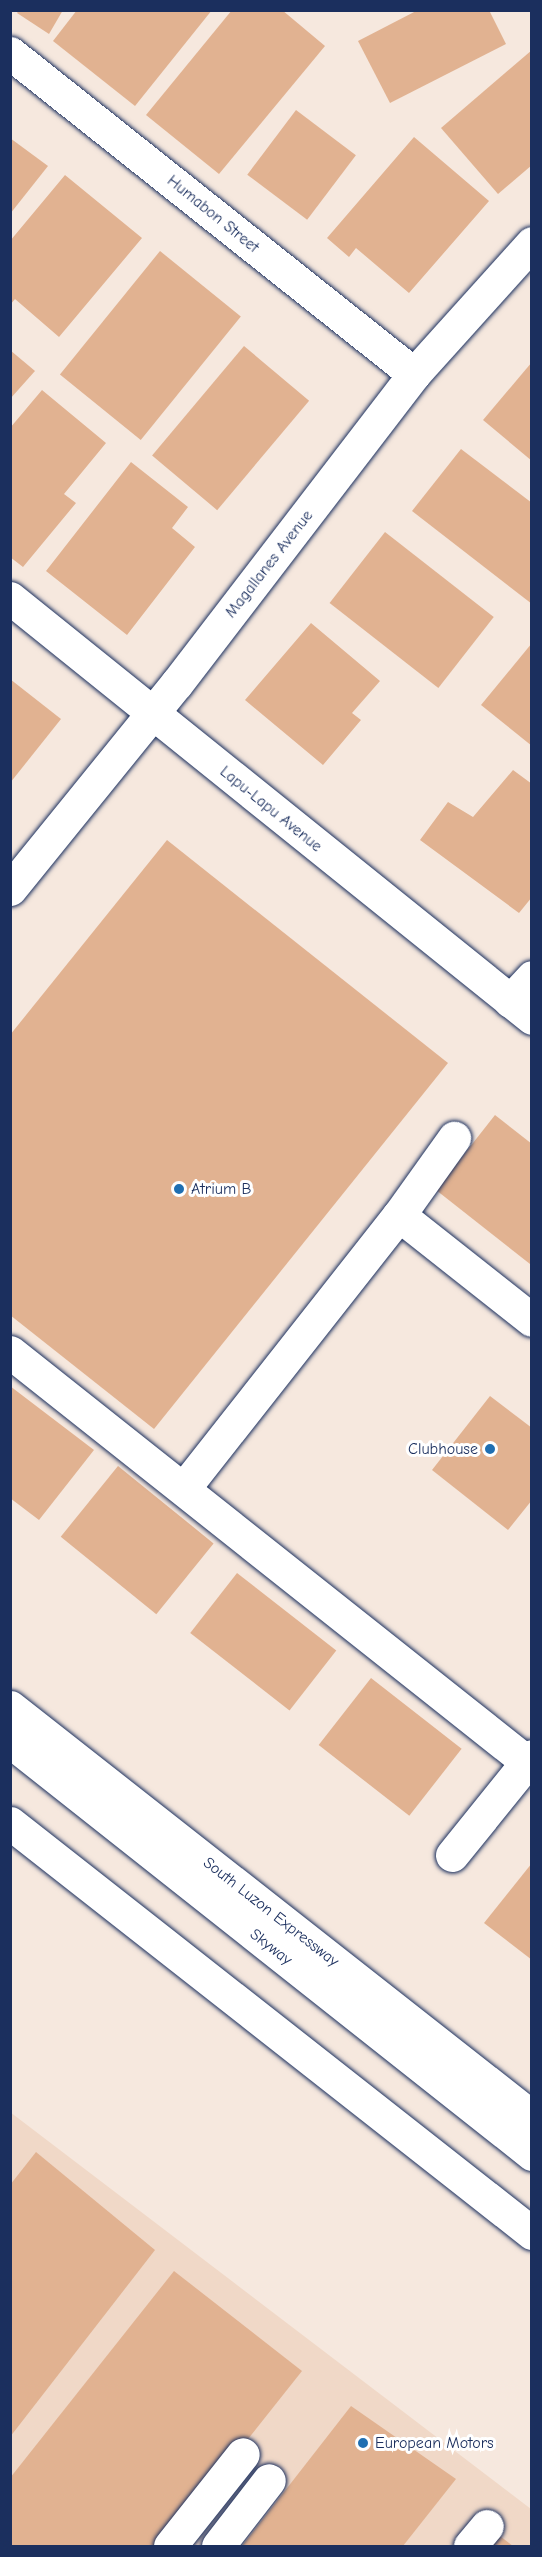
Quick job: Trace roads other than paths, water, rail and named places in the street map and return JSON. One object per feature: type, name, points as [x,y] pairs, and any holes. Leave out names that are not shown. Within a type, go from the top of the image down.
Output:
[{"type":"main road","name":"Humabon Street","points":[[10,53],[414,374]]},
{"type":"main road","name":"Magallanes Avenue","points":[[10,889],[152,713],[414,374],[531,243]]},
{"type":"main road","name":"Lapu-Lapu Avenue","points":[[10,598],[152,713],[524,999]]},
{"type":"main road","points":[[184,1488],[399,1215],[454,1138]]},
{"type":"main road","points":[[399,1215],[531,1320]]},
{"type":"main road","points":[[10,1352],[529,1759],[452,1855]]},
{"type":"main road","name":"South Luzon Expressway","points":[[10,1707],[531,2117]]},
{"type":"main road","name":"Skyway","points":[[10,1741],[531,2154]]},
{"type":"main road","points":[[10,1823],[531,2233]]},
{"type":"main road","points":[[10,1831],[531,2240]]},
{"type":"main road","points":[[170,2547],[243,2454]]},
{"type":"main road","points":[[218,2547],[269,2480]]},
{"type":"place","name":"Atrium B","points":[[179,1189]]},
{"type":"place","name":"Clubhouse","points":[[490,1449]]},
{"type":"place","name":"European Motors","points":[[363,2443]]}]
